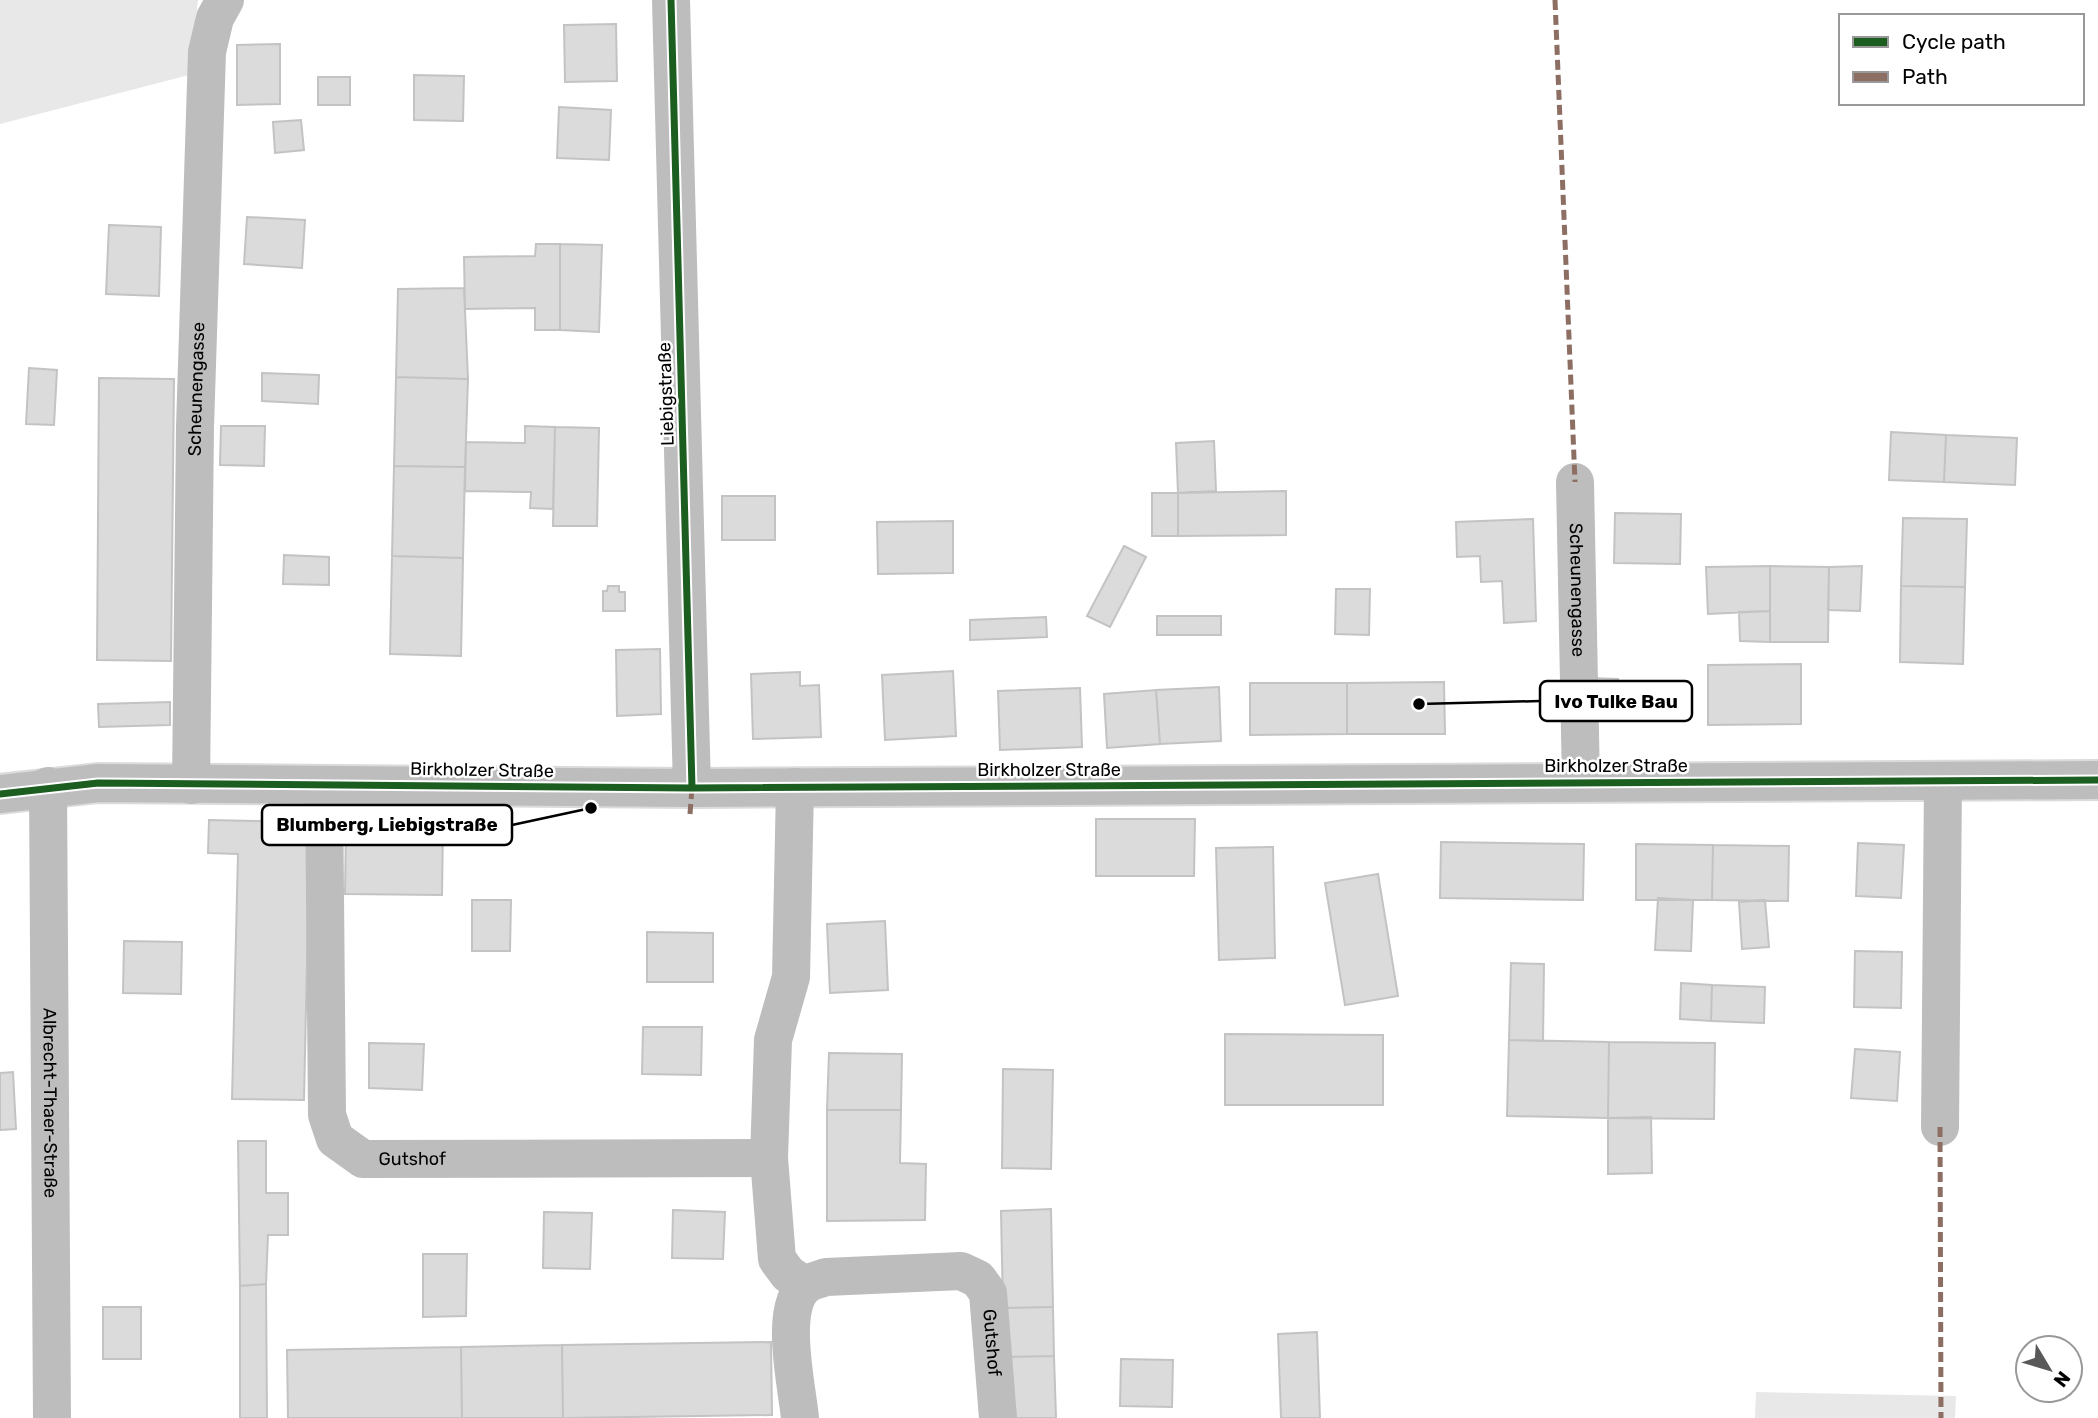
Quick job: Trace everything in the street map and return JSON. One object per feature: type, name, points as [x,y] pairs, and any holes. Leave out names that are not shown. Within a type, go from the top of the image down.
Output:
[{"type":"street","name":"Scheunengasse","points":[[191,785],[195,427],[207,52],[215,18],[225,0]]},
{"type":"street","name":"Liebigstraße","points":[[671,0],[692,788]]},
{"type":"street","name":"Scheunengasse","points":[[1575,482],[1581,782]]},
{"type":"street","name":"Birkholzer Straße","points":[[0,794],[48,786],[99,783],[692,788],[2098,780]]},
{"type":"street","points":[[1940,1127],[1943,781]]},
{"type":"street","name":"Gutshof","points":[[324,785],[327,1115],[335,1139],[363,1159],[769,1158]]},
{"type":"street","name":"Albrecht-Thaer-Straße","points":[[48,786],[52,1418]]},
{"type":"street","points":[[795,787],[791,977],[773,1040],[769,1158],[777,1259],[788,1274],[806,1285],[795,1301],[790,1323],[800,1418]]},
{"type":"street","name":"Gutshof","points":[[806,1285],[826,1277],[961,1271],[978,1279],[988,1293],[998,1418]]},
{"type":"shaded area","points":[[0,0],[198,0],[189,75],[0,124]]},
{"type":"shaded area","points":[[1756,1392],[1956,1396],[1955,1418],[1755,1418]]},
{"type":"building","points":[[616,24],[617,81],[565,82],[564,25]]},
{"type":"building","points":[[280,44],[280,104],[237,105],[237,45]]},
{"type":"building","points":[[414,75],[464,76],[463,121],[414,120]]},
{"type":"building","points":[[318,77],[350,77],[350,105],[318,105]]},
{"type":"building","points":[[559,107],[611,110],[609,160],[557,158]]},
{"type":"building","points":[[301,120],[304,150],[275,153],[273,122]]},
{"type":"building","points":[[247,217],[305,220],[302,268],[244,264]]},
{"type":"building","points":[[109,225],[161,227],[159,296],[106,294]]},
{"type":"building","points":[[536,244],[560,244],[560,330],[535,330],[535,308],[465,309],[464,257],[535,256]]},
{"type":"building","points":[[560,244],[602,245],[599,332],[560,330]]},
{"type":"building","points":[[464,288],[468,379],[396,377],[398,289]]},
{"type":"building","points":[[29,368],[57,370],[54,425],[26,424]]},
{"type":"building","points":[[262,373],[319,375],[318,404],[262,401]]},
{"type":"building","points":[[396,377],[468,379],[465,467],[394,466]]},
{"type":"building","points":[[99,378],[174,379],[171,661],[97,660]]},
{"type":"building","points":[[221,426],[265,426],[264,466],[220,465]]},
{"type":"building","points":[[525,426],[555,427],[553,509],[530,508],[531,492],[465,491],[466,442],[525,443]]},
{"type":"building","points":[[555,427],[599,428],[597,526],[553,526]]},
{"type":"building","points":[[1891,432],[1946,435],[1944,482],[1889,480]]},
{"type":"building","points":[[1946,435],[2017,438],[2015,485],[1944,482]]},
{"type":"building","points":[[1214,441],[1216,491],[1178,493],[1176,443]]},
{"type":"building","points":[[394,466],[465,467],[463,558],[392,556]]},
{"type":"building","points":[[1286,491],[1286,535],[1178,536],[1178,493]]},
{"type":"building","points":[[1152,493],[1178,493],[1178,536],[1152,536]]},
{"type":"building","points":[[722,496],[775,496],[775,540],[722,540]]},
{"type":"building","points":[[1615,513],[1681,514],[1680,564],[1614,563]]},
{"type":"building","points":[[1903,518],[1967,519],[1965,587],[1901,586]]},
{"type":"building","points":[[1533,519],[1536,621],[1504,623],[1502,581],[1481,582],[1480,556],[1457,557],[1456,522]]},
{"type":"building","points":[[953,521],[953,573],[878,574],[877,522]]},
{"type":"building","points":[[1124,546],[1146,557],[1110,627],[1087,616]]},
{"type":"building","points":[[284,555],[329,557],[329,585],[283,584]]},
{"type":"building","points":[[392,556],[463,558],[461,656],[390,654]]},
{"type":"building","points":[[1770,566],[1770,611],[1708,614],[1706,567]]},
{"type":"building","points":[[1770,566],[1829,567],[1828,642],[1770,642]]},
{"type":"building","points":[[1862,566],[1860,611],[1828,610],[1829,567]]},
{"type":"building","points":[[608,586],[619,586],[619,592],[625,592],[625,611],[603,611],[603,591],[607,591]]},
{"type":"building","points":[[1901,586],[1965,587],[1963,664],[1900,662]]},
{"type":"building","points":[[1336,589],[1370,589],[1369,635],[1335,634]]},
{"type":"building","points":[[1770,611],[1770,642],[1740,641],[1739,612]]},
{"type":"building","points":[[1157,616],[1221,616],[1221,635],[1157,635]]},
{"type":"building","points":[[1046,617],[1047,637],[970,640],[970,620]]},
{"type":"building","points":[[660,649],[661,714],[617,716],[616,650]]},
{"type":"building","points":[[1801,664],[1801,724],[1708,725],[1708,665]]},
{"type":"building","points":[[953,671],[956,736],[885,740],[882,675]]},
{"type":"building","points":[[800,672],[800,686],[819,685],[821,737],[753,739],[751,674]]},
{"type":"building","points":[[1588,678],[1618,679],[1617,715],[1588,715]]},
{"type":"building","points":[[1444,682],[1445,734],[1347,734],[1347,683]]},
{"type":"building","points":[[1250,683],[1347,683],[1347,734],[1250,735]]},
{"type":"building","points":[[1219,687],[1221,741],[1160,744],[1156,690]]},
{"type":"building","points":[[1080,688],[1082,747],[1000,750],[998,691]]},
{"type":"building","points":[[1156,690],[1160,744],[1107,748],[1104,694]]},
{"type":"building","points":[[170,702],[170,725],[99,727],[98,704]]},
{"type":"building","points":[[1096,819],[1195,819],[1194,876],[1096,876]]},
{"type":"building","points":[[209,820],[310,822],[304,1100],[232,1099],[238,854],[208,853]]},
{"type":"building","points":[[346,826],[443,826],[442,895],[345,894]]},
{"type":"building","points":[[1441,842],[1584,844],[1583,900],[1440,898]]},
{"type":"building","points":[[1858,843],[1904,845],[1901,898],[1856,896]]},
{"type":"building","points":[[1636,844],[1713,845],[1712,900],[1636,900]]},
{"type":"building","points":[[1713,845],[1789,846],[1788,901],[1712,900]]},
{"type":"building","points":[[1273,847],[1275,958],[1219,960],[1216,848]]},
{"type":"building","points":[[1378,874],[1398,996],[1345,1005],[1325,883]]},
{"type":"building","points":[[1658,898],[1693,900],[1691,951],[1655,950]]},
{"type":"building","points":[[472,900],[511,900],[510,951],[472,951]]},
{"type":"building","points":[[1765,900],[1769,947],[1742,949],[1739,902]]},
{"type":"building","points":[[885,921],[888,990],[830,993],[827,924]]},
{"type":"building","points":[[647,932],[713,933],[713,982],[647,982]]},
{"type":"building","points":[[124,941],[182,942],[181,994],[123,993]]},
{"type":"building","points":[[1855,951],[1902,952],[1901,1008],[1854,1007]]},
{"type":"building","points":[[1511,963],[1544,964],[1543,1041],[1509,1040]]},
{"type":"building","points":[[1681,983],[1712,985],[1711,1021],[1680,1019]]},
{"type":"building","points":[[1712,985],[1765,987],[1764,1023],[1711,1021]]},
{"type":"building","points":[[643,1027],[702,1027],[701,1075],[642,1074]]},
{"type":"building","points":[[1225,1034],[1383,1035],[1383,1105],[1225,1105]]},
{"type":"building","points":[[1509,1040],[1609,1042],[1608,1118],[1507,1116]]},
{"type":"building","points":[[1609,1042],[1715,1043],[1714,1119],[1608,1118]]},
{"type":"building","points":[[369,1043],[424,1044],[422,1090],[369,1088]]},
{"type":"building","points":[[1855,1049],[1900,1052],[1897,1101],[1851,1098]]},
{"type":"building","points":[[829,1053],[902,1054],[901,1110],[827,1110]]},
{"type":"building","points":[[1003,1069],[1053,1070],[1051,1169],[1002,1168]]},
{"type":"building","points":[[13,1072],[16,1129],[0,1130],[0,1073]]},
{"type":"building","points":[[827,1110],[901,1110],[900,1163],[926,1164],[925,1220],[827,1221]]},
{"type":"building","points":[[1651,1117],[1652,1173],[1608,1174],[1608,1118]]},
{"type":"building","points":[[238,1141],[266,1141],[266,1193],[288,1193],[288,1235],[268,1235],[266,1284],[240,1286]]},
{"type":"building","points":[[1051,1209],[1053,1307],[1003,1308],[1001,1211]]},
{"type":"building","points":[[673,1210],[725,1212],[723,1259],[672,1258]]},
{"type":"building","points":[[544,1212],[592,1213],[590,1269],[543,1268]]},
{"type":"building","points":[[423,1254],[467,1254],[466,1316],[423,1317]]},
{"type":"building","points":[[266,1284],[267,1418],[240,1418],[240,1286]]},
{"type":"building","points":[[103,1307],[141,1307],[141,1359],[103,1359]]},
{"type":"building","points":[[1053,1307],[1054,1356],[1004,1357],[1003,1308]]},
{"type":"building","points":[[1317,1332],[1320,1418],[1281,1418],[1278,1334]]},
{"type":"building","points":[[771,1342],[772,1415],[563,1418],[562,1345]]},
{"type":"building","points":[[562,1345],[563,1418],[462,1418],[461,1347]]},
{"type":"building","points":[[461,1347],[462,1418],[288,1418],[287,1350]]},
{"type":"building","points":[[1054,1356],[1056,1418],[1006,1418],[1004,1357]]},
{"type":"building","points":[[1121,1359],[1173,1360],[1172,1407],[1120,1406]]},
{"type":"marked path","points":[[1555,0],[1575,482]]},
{"type":"marked path","points":[[690,814],[692,788]]},
{"type":"marked path","points":[[1940,1127],[1941,1418]]},
{"type":"cycle path","points":[[671,0],[692,788]]},
{"type":"cycle path","points":[[0,794],[98,783],[692,788],[2098,780]]},
{"type":"place","name":"Ivo Tulke Bau","points":[[1419,704]]},
{"type":"place","name":"Blumberg, Liebigstraße","points":[[591,808]]}]
